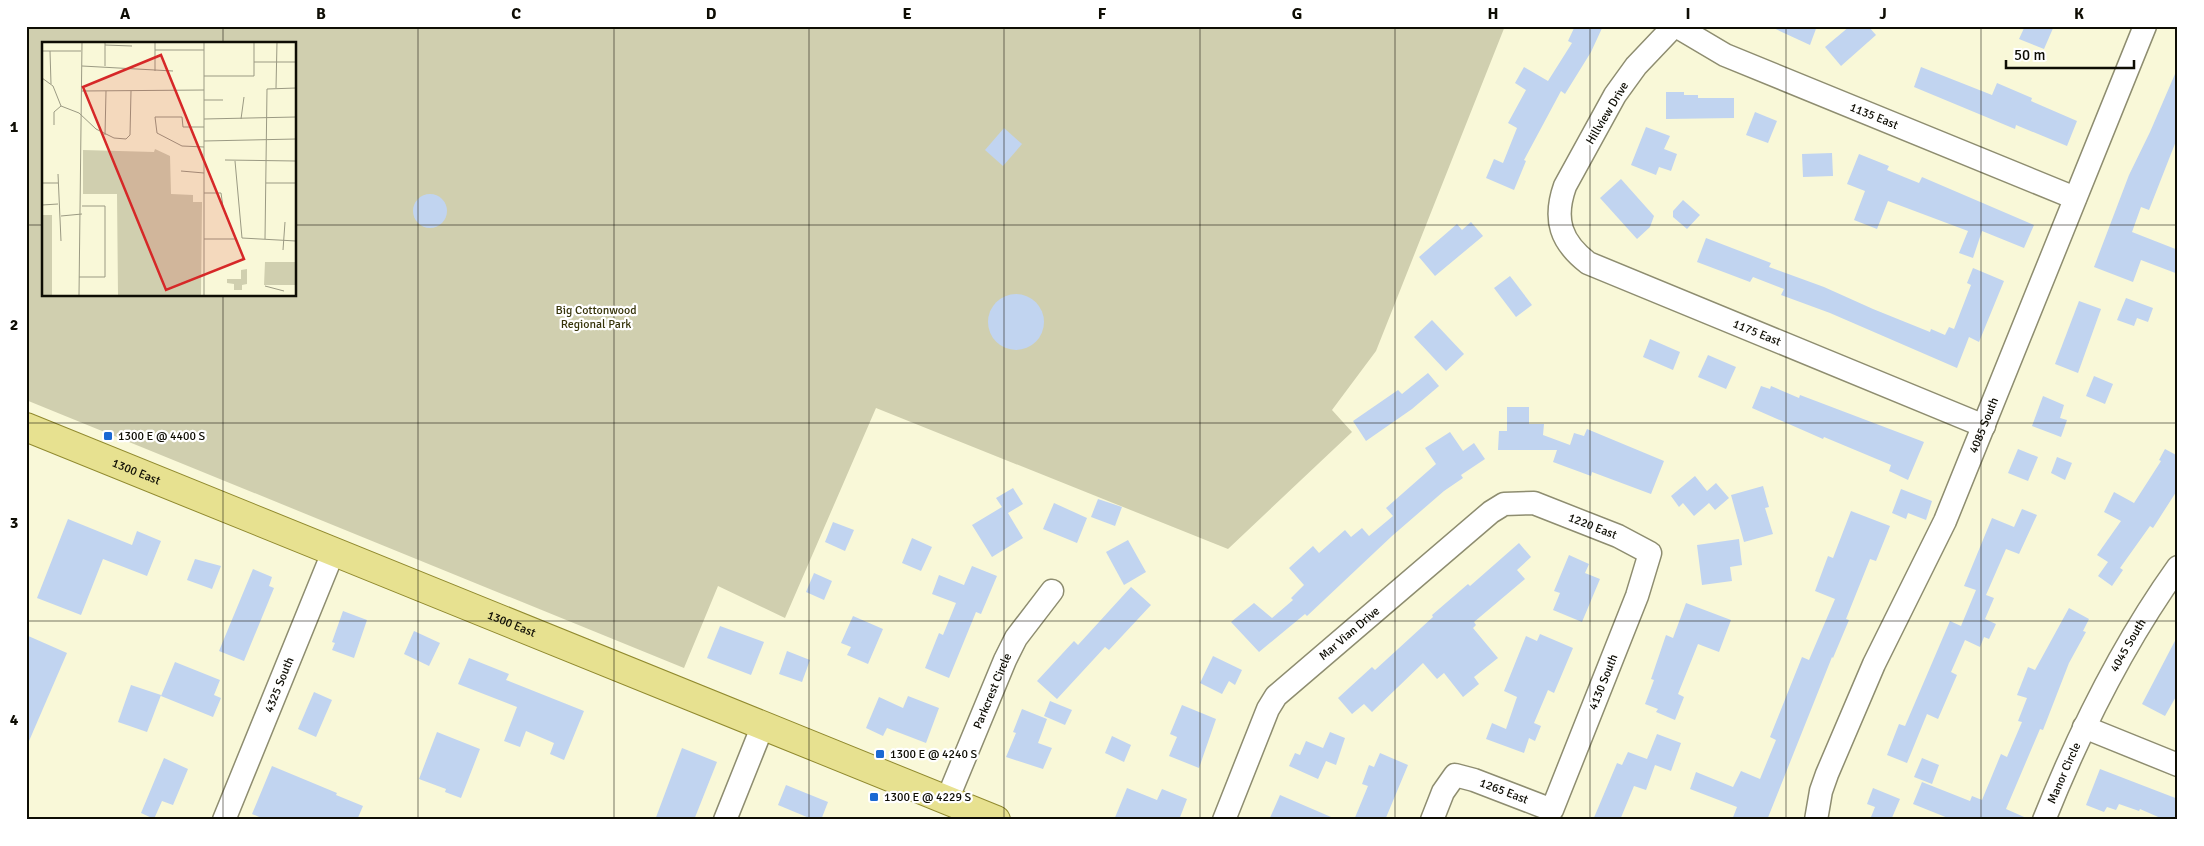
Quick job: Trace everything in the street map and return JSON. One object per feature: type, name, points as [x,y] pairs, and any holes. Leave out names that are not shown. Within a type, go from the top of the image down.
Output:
[{"type":"main road","name":"1300 East","points":[[26,427],[334,550],[996,820]]},
{"type":"street","name":"1135 East","points":[[1675,26],[1725,55],[2075,198]]},
{"type":"street","name":"Hillview Drive","points":[[1560,210],[1565,186],[1614,95],[1636,66],[1675,26]]},
{"type":"street","name":"4085 South","points":[[1816,820],[1821,791],[1827,774],[1874,664],[1944,521],[2145,26]]},
{"type":"street","name":"1175 East","points":[[1560,210],[1563,235],[1574,252],[1588,263],[1984,426]]},
{"type":"street","name":"1220 East","points":[[1534,502],[1618,536],[1650,553]]},
{"type":"street","name":"Mar Vian Drive","points":[[1224,820],[1268,709],[1285,687],[1491,512],[1504,504],[1534,502]]},
{"type":"street","name":"4325 South","points":[[224,820],[334,550]]},
{"type":"street","name":"4130 South","points":[[1552,810],[1637,596],[1650,553]]},
{"type":"street","name":"4045 South","points":[[2084,727],[2120,655],[2178,567]]},
{"type":"street","name":"Parkcrest Circle","points":[[947,800],[1016,638],[1052,591]]},
{"type":"street","points":[[725,820],[763,724]]},
{"type":"street","points":[[2084,727],[2178,765]]},
{"type":"street","name":"Manor Circle","points":[[2044,820],[2084,727]]},
{"type":"street","name":"1265 East","points":[[1432,820],[1443,792],[1455,775],[1474,780],[1552,810]]},
{"type":"green space","name":"Big Cottonwood Regional Park","points":[[26,26],[1505,26],[1376,351],[1332,410],[1352,432],[1228,549],[876,408],[785,618],[718,586],[684,668],[26,400]]},
{"type":"building","points":[[1575,26],[1603,26],[1591,52],[1565,94],[1561,91],[1524,160],[1526,161],[1514,190],[1486,178],[1494,159],[1503,163],[1517,128],[1508,123],[1526,90],[1515,83],[1524,67],[1548,81],[1572,43],[1568,41]]},
{"type":"building","points":[[1769,26],[1817,26],[1810,45]]},
{"type":"building","points":[[1850,26],[1868,26],[1876,35],[1841,66],[1825,47]]},
{"type":"building","points":[[2025,26],[2054,26],[2044,49],[2019,39]]},
{"type":"building","points":[[1921,67],[1992,95],[1997,83],[2032,98],[2031,101],[2077,121],[2067,146],[2016,125],[2015,129],[1914,87]]},
{"type":"building","points":[[2178,67],[2178,136],[2149,210],[2141,207],[2132,232],[2178,250],[2178,274],[2141,260],[2133,282],[2094,267],[2129,175]]},
{"type":"building","points":[[1666,92],[1684,92],[1684,95],[1698,95],[1698,98],[1734,98],[1734,118],[1666,119]]},
{"type":"building","points":[[1755,112],[1777,121],[1768,143],[1746,135]]},
{"type":"building","points":[[1646,127],[1670,136],[1664,149],[1677,154],[1671,171],[1659,167],[1656,175],[1631,165]]},
{"type":"building","points":[[1004,128],[1022,144],[1003,166],[985,150]]},
{"type":"building","points":[[1832,153],[1833,176],[1803,177],[1802,154]]},
{"type":"building","points":[[1859,154],[1889,166],[1887,170],[1919,183],[1922,177],[2034,225],[2024,248],[1982,231],[1973,258],[1959,253],[1968,231],[1888,201],[1877,229],[1854,220],[1865,191],[1847,184]]},
{"type":"building","points":[[1621,179],[1654,216],[1650,227],[1637,239],[1600,198]]},
{"type":"building","points":[[430,194],[442,199],[447,211],[442,223],[430,228],[418,223],[413,211],[418,199]]},
{"type":"building","points":[[1683,200],[1700,215],[1687,229],[1673,217],[1673,211]]},
{"type":"building","points":[[1471,222],[1483,236],[1435,276],[1419,257],[1457,224],[1462,230]]},
{"type":"building","points":[[1706,238],[1771,263],[1769,267],[1824,287],[1930,332],[1931,329],[1945,335],[1949,327],[1954,329],[1971,285],[1967,283],[1973,268],[2004,281],[1979,342],[1969,337],[1957,368],[1830,313],[1781,295],[1784,289],[1753,277],[1750,282],[1697,262]]},
{"type":"building","points":[[1510,276],[1532,305],[1516,317],[1494,288]]},
{"type":"building","points":[[1011,294],[1021,294],[1036,302],[1042,311],[1044,322],[1042,333],[1036,342],[1021,350],[1011,350],[1000,345],[993,338],[988,327],[988,317],[993,306],[1000,299]]},
{"type":"building","points":[[2126,298],[2153,308],[2148,322],[2137,318],[2134,326],[2117,320]]},
{"type":"building","points":[[2079,301],[2101,309],[2078,373],[2055,364]]},
{"type":"building","points":[[1432,320],[1464,354],[1446,371],[1414,337]]},
{"type":"building","points":[[1650,339],[1680,352],[1673,370],[1643,357]]},
{"type":"building","points":[[1708,355],[1736,367],[1726,389],[1698,377]]},
{"type":"building","points":[[1428,373],[1439,386],[1412,409],[1366,441],[1353,421],[1398,390],[1402,394]]},
{"type":"building","points":[[2094,376],[2113,384],[2105,404],[2086,396]]},
{"type":"building","points":[[1761,386],[1770,389],[1771,386],[1799,398],[1800,395],[1924,442],[1908,480],[1889,471],[1891,465],[1824,437],[1823,439],[1752,408]]},
{"type":"building","points":[[2043,396],[2064,405],[2060,418],[2067,420],[2061,437],[2032,426]]},
{"type":"building","points":[[1507,407],[1529,407],[1529,424],[1544,424],[1543,435],[1570,445],[1574,433],[1584,436],[1587,429],[1664,461],[1651,494],[1592,472],[1591,476],[1553,462],[1557,450],[1498,450],[1499,431],[1507,431]]},
{"type":"building","points":[[1450,432],[1463,451],[1474,443],[1485,459],[1461,475],[1463,478],[1444,491],[1392,536],[1307,616],[1305,614],[1259,652],[1231,622],[1254,603],[1272,618],[1293,600],[1291,598],[1304,585],[1289,568],[1313,546],[1319,553],[1345,530],[1351,537],[1362,528],[1369,536],[1393,516],[1386,508],[1436,464],[1425,448]]},
{"type":"building","points":[[2018,449],[2038,457],[2028,481],[2008,473]]},
{"type":"building","points":[[2165,449],[2178,456],[2178,489],[2153,528],[2150,526],[2120,568],[2123,570],[2112,586],[2098,576],[2108,562],[2097,555],[2121,521],[2104,512],[2114,492],[2134,503],[2161,461],[2159,460]]},
{"type":"building","points":[[2057,457],[2072,463],[2065,480],[2051,473]]},
{"type":"building","points":[[1695,476],[1707,491],[1716,483],[1729,498],[1715,510],[1709,503],[1694,516],[1683,503],[1679,507],[1671,496]]},
{"type":"building","points":[[1763,486],[1769,507],[1765,508],[1773,534],[1744,542],[1731,495]]},
{"type":"building","points":[[1013,488],[1023,504],[1008,513],[1023,538],[992,557],[972,525],[1002,507],[996,498]]},
{"type":"building","points":[[1901,489],[1932,501],[1926,520],[1908,513],[1906,519],[1892,513]]},
{"type":"building","points":[[1098,499],[1122,507],[1115,526],[1091,517]]},
{"type":"building","points":[[1054,503],[1087,518],[1077,543],[1043,529]]},
{"type":"building","points":[[2022,509],[2037,515],[2019,554],[2006,549],[1986,595],[1994,598],[1985,619],[1996,624],[1989,639],[1984,637],[1980,647],[1965,640],[1951,672],[1957,675],[1938,719],[1927,714],[1907,763],[1887,755],[1899,724],[1905,726],[1950,621],[1961,626],[1976,590],[1964,586],[1992,518],[2014,527]]},
{"type":"building","points":[[1851,511],[1890,526],[1876,561],[1870,559],[1846,619],[1849,620],[1832,657],[1767,820],[1732,820],[1737,807],[1690,789],[1696,772],[1733,787],[1741,771],[1760,779],[1776,740],[1770,737],[1802,657],[1809,660],[1835,599],[1815,591],[1828,556],[1833,558]]},
{"type":"building","points":[[68,519],[132,545],[137,531],[161,541],[147,576],[103,559],[81,615],[37,598]]},
{"type":"building","points":[[833,522],[854,530],[845,551],[825,542]]},
{"type":"building","points":[[912,538],[932,547],[921,571],[902,563]]},
{"type":"building","points":[[1739,539],[1742,565],[1730,567],[1732,581],[1702,585],[1697,545]]},
{"type":"building","points":[[1128,540],[1146,572],[1124,585],[1106,552]]},
{"type":"building","points":[[1519,543],[1531,557],[1517,570],[1525,579],[1474,622],[1476,625],[1473,628],[1498,658],[1474,677],[1479,684],[1463,697],[1444,673],[1437,679],[1423,663],[1372,712],[1364,704],[1352,714],[1338,698],[1372,667],[1375,670],[1433,617],[1432,615],[1468,584],[1470,586]]},
{"type":"building","points":[[1569,555],[1589,564],[1585,573],[1600,579],[1582,622],[1553,610],[1560,593],[1554,591]]},
{"type":"building","points":[[195,559],[221,566],[212,589],[187,580]]},
{"type":"building","points":[[972,566],[997,576],[981,614],[976,612],[949,678],[925,668],[939,633],[943,635],[956,603],[932,594],[939,575],[964,585]]},
{"type":"building","points":[[253,569],[272,577],[269,586],[274,588],[244,661],[219,651]]},
{"type":"building","points":[[814,573],[832,581],[824,600],[806,592]]},
{"type":"building","points":[[1131,587],[1151,605],[1109,650],[1105,647],[1057,699],[1037,681],[1074,641],[1078,645]]},
{"type":"building","points":[[1686,603],[1731,620],[1719,652],[1698,644],[1678,694],[1684,697],[1675,720],[1656,712],[1658,709],[1645,704],[1654,680],[1651,679],[1666,635],[1673,638]]},
{"type":"building","points":[[2069,608],[2089,619],[2083,631],[2086,632],[2069,663],[2043,730],[2040,729],[2006,809],[2031,820],[1953,820],[1913,804],[1922,782],[1970,801],[1972,796],[1982,800],[2001,754],[2007,757],[2022,722],[2018,721],[2027,698],[2017,695],[2028,667],[2035,670]]},
{"type":"building","points":[[343,611],[367,620],[354,658],[332,650],[335,643],[332,642]]},
{"type":"building","points":[[853,616],[883,629],[868,664],[847,655],[851,647],[841,643]]},
{"type":"building","points":[[720,626],[764,642],[751,675],[707,658]]},
{"type":"building","points":[[414,631],[440,643],[429,666],[404,654]]},
{"type":"building","points":[[1540,634],[1573,648],[1554,693],[1548,690],[1534,723],[1541,726],[1535,741],[1529,738],[1524,753],[1486,739],[1492,723],[1506,729],[1517,697],[1504,691],[1526,636],[1537,641]]},
{"type":"building","points":[[26,635],[67,653],[26,748]]},
{"type":"building","points":[[2178,635],[2178,693],[2165,716],[2142,704]]},
{"type":"building","points":[[787,651],[810,660],[802,682],[779,674]]},
{"type":"building","points":[[1213,656],[1242,670],[1235,685],[1229,681],[1222,694],[1200,683]]},
{"type":"building","points":[[469,658],[509,674],[506,680],[584,711],[564,760],[550,754],[554,743],[526,731],[520,747],[504,741],[517,707],[458,684]]},
{"type":"building","points":[[175,662],[220,680],[214,695],[221,698],[213,717],[161,696]]},
{"type":"building","points":[[131,685],[161,695],[147,732],[118,722]]},
{"type":"building","points":[[314,692],[332,700],[316,737],[298,729]]},
{"type":"building","points":[[908,696],[939,708],[926,743],[887,728],[883,736],[866,728],[879,697],[903,708]]},
{"type":"building","points":[[1050,701],[1072,710],[1065,725],[1044,716]]},
{"type":"building","points":[[1182,705],[1216,719],[1199,768],[1169,756],[1177,737],[1170,734]]},
{"type":"building","points":[[1022,709],[1047,719],[1038,743],[1052,748],[1043,769],[1006,757],[1016,733],[1013,732]]},
{"type":"building","points":[[437,732],[480,749],[461,798],[445,792],[446,789],[419,779]]},
{"type":"building","points":[[1330,732],[1345,738],[1336,765],[1326,761],[1318,779],[1289,766],[1295,753],[1300,755],[1306,741],[1323,748]]},
{"type":"building","points":[[1657,734],[1681,743],[1671,771],[1655,765],[1646,790],[1634,786],[1620,820],[1593,820],[1617,763],[1622,765],[1628,752],[1647,759]]},
{"type":"building","points":[[1112,736],[1131,745],[1124,762],[1105,753]]},
{"type":"building","points":[[682,748],[717,762],[694,820],[655,820]]},
{"type":"building","points":[[1380,753],[1408,765],[1385,820],[1354,820],[1368,786],[1362,784],[1369,765],[1374,767]]},
{"type":"building","points":[[164,758],[188,769],[173,805],[162,801],[154,819],[141,813]]},
{"type":"building","points":[[1922,758],[1939,765],[1932,784],[1914,777]]},
{"type":"building","points":[[272,766],[363,806],[357,820],[266,820],[252,814]]},
{"type":"building","points":[[2100,769],[2178,799],[2178,820],[2165,820],[2140,809],[2139,811],[2119,804],[2116,810],[2107,807],[2104,812],[2086,805]]},
{"type":"building","points":[[786,785],[828,802],[821,820],[814,820],[778,805]]},
{"type":"building","points":[[1127,788],[1157,800],[1162,789],[1187,799],[1179,820],[1114,820]]},
{"type":"building","points":[[1873,788],[1900,799],[1891,820],[1878,820],[1871,817],[1875,807],[1867,804]]},
{"type":"building","points":[[1280,795],[1338,820],[1269,820]]},
{"type":"place","name":"1300 E @ 4400 S","points":[[108,436]]},
{"type":"place","name":"1300 E @ 4240 S","points":[[880,754]]},
{"type":"place","name":"1300 E @ 4229 S","points":[[874,797]]}]
